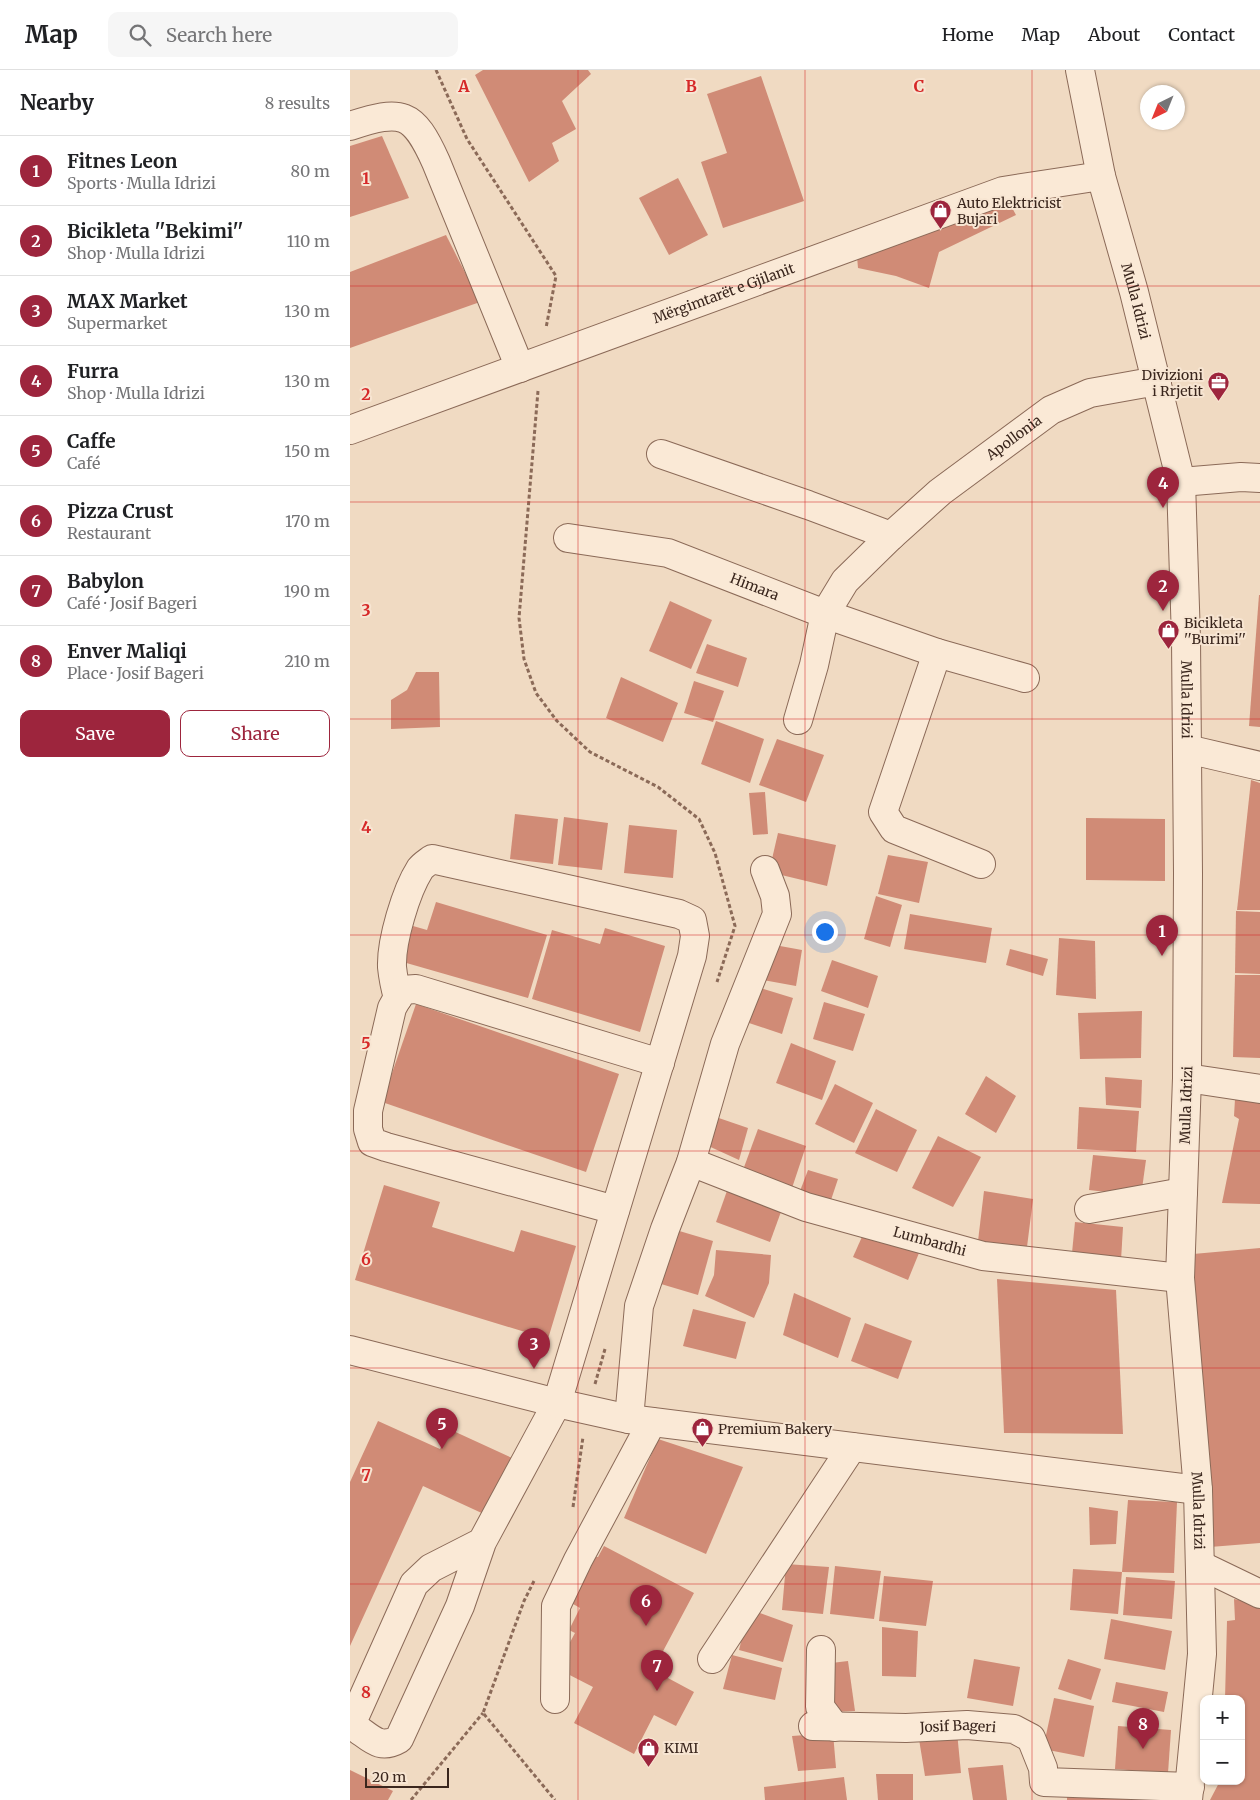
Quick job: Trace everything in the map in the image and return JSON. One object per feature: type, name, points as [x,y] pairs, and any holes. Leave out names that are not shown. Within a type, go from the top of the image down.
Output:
[{"type":"street","name":"Mulla Idrizi","points":[[1080,70],[1101,176],[1134,292],[1181,482],[1186,639],[1187,1078],[1180,1278],[1198,1490],[1202,1654],[1189,1793]]},
{"type":"street","points":[[350,126],[366,121],[397,116],[408,120],[421,132],[530,365]]},
{"type":"street","name":"Mërgimtarët e Gjilanit","points":[[350,430],[1003,191],[1101,176]]},
{"type":"street","name":"Apollonia","points":[[798,720],[814,665],[825,614],[845,581],[891,536],[940,492],[1051,410],[1090,393],[1157,381]]},
{"type":"street","points":[[661,454],[891,536]]},
{"type":"street","points":[[1181,482],[1240,477],[1260,478]]},
{"type":"street","name":"Himara","points":[[568,538],[668,553],[825,614],[937,653],[1025,678]]},
{"type":"street","points":[[937,653],[883,812],[894,829],[981,864]]},
{"type":"street","points":[[1187,749],[1260,766]]},
{"type":"street","points":[[398,998],[392,965],[394,937],[410,890],[421,868],[432,859],[679,914],[692,920],[695,936],[692,956],[557,1403],[482,1542],[460,1606],[399,1739],[390,1744],[382,1745],[356,1728],[354,1718],[414,1584],[431,1568],[482,1542]]},
{"type":"street","points":[[555,1699],[556,1606],[578,1560],[634,1419],[639,1306],[665,1229],[691,1162],[724,1044],[777,914],[775,896],[765,870]]},
{"type":"street","points":[[615,1210],[386,1148],[372,1142],[368,1129],[368,1112],[392,1008],[402,990],[416,989],[660,1063]]},
{"type":"street","points":[[1187,1078],[1260,1089]]},
{"type":"street","name":"Lumbardhi","points":[[691,1162],[806,1208],[983,1256],[1180,1278]]},
{"type":"street","points":[[1089,1209],[1183,1192]]},
{"type":"street","points":[[350,1350],[557,1403],[634,1419],[1198,1490]]},
{"type":"street","points":[[712,1659],[852,1447]]},
{"type":"street","points":[[1200,1566],[1260,1594]]},
{"type":"street","name":"Josif Bageri","points":[[821,1650],[820,1706],[824,1726],[906,1728],[967,1725],[1014,1729],[1031,1738],[1043,1768],[1043,1791],[1189,1793]]},
{"type":"path","points":[[436,70],[467,140],[556,276],[530,365],[519,618],[524,659],[536,693],[557,721],[590,752],[658,787],[698,819],[715,853],[735,926]]},
{"type":"path","points":[[411,1800],[484,1713]]},
{"type":"building","points":[[483,70],[588,70],[591,74],[562,101],[576,129],[552,143],[559,161],[529,182],[475,75]]},
{"type":"building","points":[[761,76],[804,201],[723,228],[701,162],[727,153],[707,94]]},
{"type":"building","points":[[382,136],[409,198],[350,217],[350,146]]},
{"type":"building","points":[[678,178],[708,235],[669,255],[639,198]]},
{"type":"building","name":"Auto Elektricist Bujari","points":[[1003,191],[1016,215],[939,252],[929,288],[896,276],[858,268],[856,245]]},
{"type":"building","points":[[446,235],[480,302],[350,348],[350,272]]},
{"type":"building","points":[[1260,595],[1260,727],[1249,726]]},
{"type":"building","points":[[670,601],[712,620],[691,669],[649,651]]},
{"type":"building","points":[[707,644],[747,658],[738,687],[696,673]]},
{"type":"building","points":[[416,672],[439,672],[440,727],[391,729],[391,700],[407,690]]},
{"type":"building","points":[[621,677],[678,703],[663,742],[606,718]]},
{"type":"building","points":[[694,681],[724,691],[713,722],[684,713]]},
{"type":"building","points":[[716,721],[764,739],[750,783],[701,764]]},
{"type":"building","points":[[777,739],[824,755],[806,802],[759,785]]},
{"type":"building","points":[[1251,780],[1260,783],[1260,910],[1237,910]]},
{"type":"building","points":[[765,792],[768,834],[753,835],[749,793]]},
{"type":"building","points":[[515,814],[558,819],[553,864],[510,859]]},
{"type":"building","points":[[564,817],[608,823],[602,870],[558,865]]},
{"type":"building","points":[[1086,818],[1165,819],[1165,881],[1086,880]]},
{"type":"building","points":[[629,825],[677,830],[673,878],[624,873]]},
{"type":"building","points":[[778,833],[836,845],[827,886],[769,872]]},
{"type":"building","points":[[888,855],[928,862],[919,903],[878,894]]},
{"type":"building","points":[[876,896],[902,905],[890,947],[864,939]]},
{"type":"building","points":[[436,902],[547,935],[528,998],[403,962],[413,926],[427,930]]},
{"type":"building","points":[[1236,911],[1260,912],[1260,974],[1235,973]]},
{"type":"building","points":[[910,914],[992,928],[986,963],[904,949]]},
{"type":"building","points":[[605,928],[665,946],[640,1032],[532,999],[552,930],[600,944]]},
{"type":"building","points":[[1059,938],[1095,941],[1096,999],[1056,995]]},
{"type":"building","points":[[769,944],[802,950],[796,986],[763,980]]},
{"type":"building","points":[[1010,949],[1048,959],[1043,976],[1006,965]]},
{"type":"building","points":[[832,960],[878,976],[868,1008],[821,991]]},
{"type":"building","points":[[1235,975],[1260,975],[1260,1058],[1233,1057]]},
{"type":"building","points":[[760,988],[793,998],[782,1034],[749,1023]]},
{"type":"building","points":[[824,1002],[865,1014],[853,1051],[813,1039]]},
{"type":"building","points":[[416,1004],[619,1074],[586,1172],[382,1102]]},
{"type":"building","points":[[1142,1011],[1141,1058],[1080,1059],[1078,1013]]},
{"type":"building","points":[[791,1043],[836,1061],[822,1100],[776,1083]]},
{"type":"building","points":[[986,1076],[1016,1096],[996,1133],[965,1114]]},
{"type":"building","points":[[1105,1077],[1142,1080],[1141,1108],[1106,1105]]},
{"type":"building","points":[[835,1084],[873,1103],[854,1143],[815,1124]]},
{"type":"building","points":[[1235,1099],[1260,1101],[1260,1204],[1222,1203],[1239,1119],[1234,1116]]},
{"type":"building","points":[[1079,1107],[1139,1111],[1136,1152],[1077,1149]]},
{"type":"building","points":[[876,1109],[917,1130],[897,1172],[855,1153]]},
{"type":"building","points":[[710,1115],[748,1128],[739,1160],[704,1144]]},
{"type":"building","points":[[758,1129],[806,1146],[792,1188],[743,1170]]},
{"type":"building","points":[[938,1136],[981,1157],[953,1207],[912,1188]]},
{"type":"building","points":[[1093,1155],[1146,1160],[1141,1196],[1089,1190]]},
{"type":"building","points":[[808,1170],[838,1179],[830,1203],[800,1191]]},
{"type":"building","points":[[384,1185],[440,1202],[432,1227],[514,1252],[521,1230],[576,1246],[548,1339],[355,1280]]},
{"type":"building","points":[[728,1188],[782,1209],[770,1242],[716,1222]]},
{"type":"building","points":[[984,1191],[1033,1199],[1027,1247],[978,1241]]},
{"type":"building","points":[[1075,1222],[1123,1227],[1121,1260],[1072,1253]]},
{"type":"building","points":[[676,1230],[713,1241],[698,1295],[661,1284]]},
{"type":"building","points":[[865,1230],[921,1248],[908,1280],[853,1257]]},
{"type":"building","points":[[1260,1248],[1260,1543],[1210,1547],[1182,1255]]},
{"type":"building","points":[[716,1250],[771,1255],[769,1283],[754,1318],[705,1296],[714,1275]]},
{"type":"building","points":[[997,1279],[1116,1290],[1123,1434],[1004,1433]]},
{"type":"building","points":[[794,1293],[851,1318],[838,1358],[783,1335]]},
{"type":"building","points":[[693,1309],[746,1322],[736,1359],[683,1346]]},
{"type":"building","points":[[865,1323],[912,1341],[898,1379],[851,1361]]},
{"type":"building","points":[[378,1421],[440,1449],[449,1429],[512,1458],[486,1515],[423,1486],[350,1646],[350,1482]]},
{"type":"building","points":[[658,1439],[743,1467],[706,1554],[624,1518]]},
{"type":"building","points":[[1128,1500],[1177,1502],[1174,1573],[1122,1572]]},
{"type":"building","points":[[1089,1507],[1118,1511],[1116,1544],[1090,1545]]},
{"type":"building","points":[[604,1546],[694,1593],[653,1670],[694,1692],[676,1726],[654,1715],[634,1754],[574,1723],[593,1687],[556,1668],[575,1633],[569,1630],[580,1608],[568,1601],[591,1557],[598,1557]]},
{"type":"building","points":[[786,1564],[829,1567],[823,1614],[782,1610]]},
{"type":"building","points":[[835,1566],[881,1571],[874,1619],[830,1614]]},
{"type":"building","points":[[1073,1569],[1122,1572],[1118,1614],[1070,1610]]},
{"type":"building","points":[[884,1576],[933,1581],[926,1626],[879,1621]]},
{"type":"building","points":[[1126,1577],[1175,1581],[1172,1619],[1123,1615]]},
{"type":"building","points":[[1234,1599],[1260,1605],[1260,1800],[1210,1800],[1218,1785],[1245,1785],[1245,1695],[1225,1695],[1227,1621],[1235,1620]]},
{"type":"building","points":[[749,1609],[793,1625],[783,1662],[739,1650]]},
{"type":"building","points":[[1111,1619],[1172,1631],[1165,1670],[1104,1659]]},
{"type":"building","points":[[882,1627],[918,1631],[916,1677],[882,1676]]},
{"type":"building","points":[[732,1655],[782,1668],[775,1700],[723,1689]]},
{"type":"building","points":[[974,1659],[1020,1667],[1013,1706],[967,1698]]},
{"type":"building","points":[[1068,1659],[1101,1669],[1091,1700],[1058,1689]]},
{"type":"building","points":[[848,1661],[855,1711],[827,1712],[823,1664]]},
{"type":"building","points":[[1116,1682],[1168,1692],[1164,1712],[1112,1702]]},
{"type":"building","points":[[1054,1698],[1094,1706],[1084,1757],[1043,1749]]},
{"type":"building","points":[[1118,1726],[1171,1730],[1168,1773],[1115,1769]]},
{"type":"building","points":[[957,1732],[961,1773],[925,1776],[918,1733]]},
{"type":"building","points":[[833,1733],[836,1768],[798,1771],[792,1736]]},
{"type":"building","points":[[1003,1765],[1007,1800],[973,1800],[968,1768]]},
{"type":"building","points":[[350,1770],[393,1791],[388,1800],[350,1800]]},
{"type":"building","points":[[876,1774],[913,1774],[913,1800],[878,1800]]},
{"type":"building","points":[[844,1777],[847,1800],[765,1800],[764,1787]]},
{"type":"building","points":[[1067,1794],[1141,1799],[1141,1800],[1067,1800]]},
{"type":"place","name":"Auto Elektricist Bujari","points":[[941,230]]},
{"type":"place","name":"Divizioni i Rrjetit","points":[[1219,402]]},
{"type":"place","name":"Furra","points":[[1163,508]]},
{"type":"place","name":"Bicikleta ''Bekimi''","points":[[1163,611]]},
{"type":"place","name":"Bicikleta ''Burimi''","points":[[1168,650]]},
{"type":"place","name":"Fitnes Leon","points":[[1162,956]]},
{"type":"place","name":"MAX Market","points":[[534,1369]]},
{"type":"place","name":"Premium Bakery","points":[[702,1448]]},
{"type":"place","name":"Caffe","points":[[442,1449]]},
{"type":"place","name":"Pizza Crust","points":[[646,1626]]},
{"type":"place","name":"Babylon","points":[[657,1691]]},
{"type":"place","name":"Enver Maliqi","points":[[1143,1749]]},
{"type":"place","name":"KIMI","points":[[648,1767]]}]
